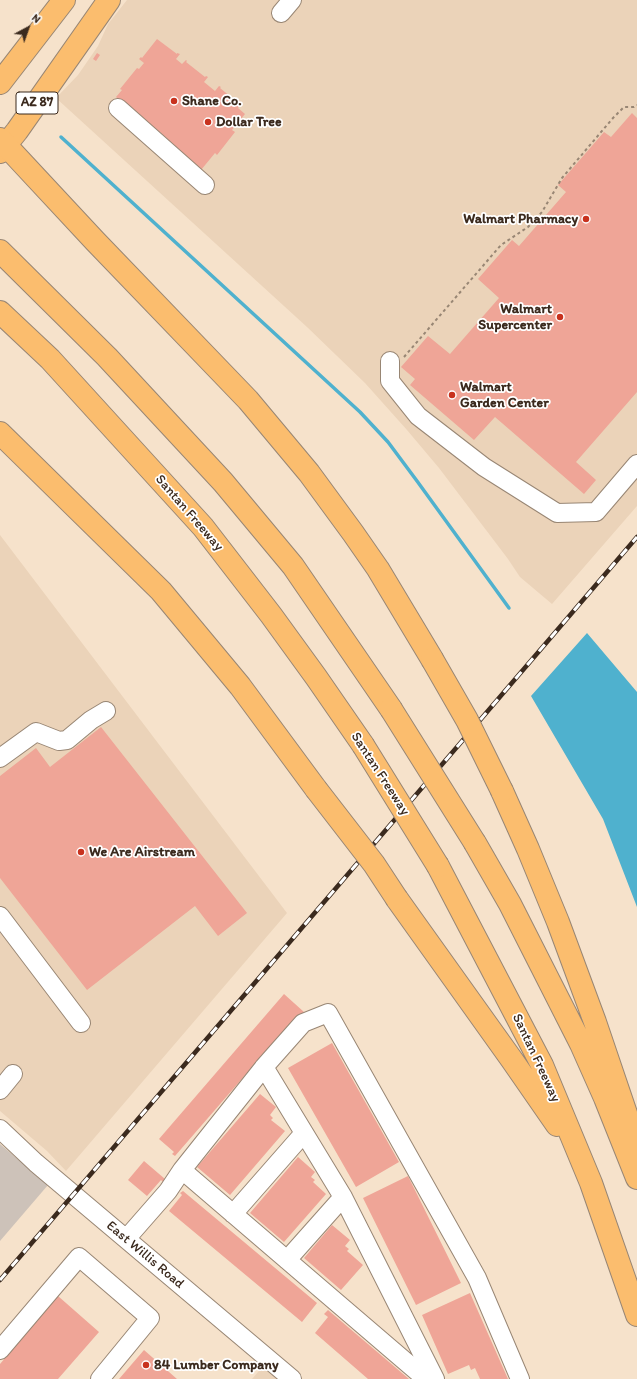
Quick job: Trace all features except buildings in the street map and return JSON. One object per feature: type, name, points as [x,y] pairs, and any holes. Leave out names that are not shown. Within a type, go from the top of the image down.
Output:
[{"type":"main road","name":"AZ 87","points":[[0,82],[64,0]]},
{"type":"main road","name":"AZ 87","points":[[2,146],[17,131],[109,0]]},
{"type":"main road","points":[[2,146],[248,400],[309,473],[378,569],[467,720],[528,848],[558,922],[595,1022],[637,1146]]},
{"type":"main road","points":[[0,251],[106,357],[223,482],[293,566],[391,709],[475,843],[510,904],[581,1044],[605,1098],[637,1178]]},
{"type":"main road","name":"Santan Freeway","points":[[0,312],[50,359],[203,527],[271,615],[316,677],[362,746],[438,866],[542,1064],[591,1184],[637,1315]]},
{"type":"main road","points":[[0,433],[161,591],[240,686],[316,789],[374,864],[397,899],[556,1124],[591,1184]]},
{"type":"street","points":[[118,108],[205,186]]},
{"type":"street","points":[[390,361],[390,381],[418,416],[484,467],[557,513],[596,512],[637,464]]},
{"type":"street","points":[[0,758],[36,732],[59,741],[67,740],[91,720],[106,711]]},
{"type":"street","points":[[0,916],[81,1023]]},
{"type":"street","points":[[126,1239],[168,1191],[182,1170],[264,1067],[303,1022],[328,1013],[477,1278],[520,1379]]},
{"type":"street","points":[[264,1067],[342,1197],[434,1379]]},
{"type":"street","points":[[0,1090],[13,1074]]},
{"type":"street","name":"East Willis Road","points":[[0,1129],[36,1162],[290,1378]]},
{"type":"street","points":[[233,1214],[304,1133]]},
{"type":"street","points":[[182,1170],[426,1379]]},
{"type":"street","points":[[287,1260],[342,1197]]},
{"type":"street","points":[[0,1350],[79,1257],[150,1318],[100,1379]]},
{"type":"path","points":[[390,361],[397,365],[501,244],[528,227],[542,212],[562,178],[624,107],[634,107],[637,105]]},
{"type":"shaded area","points":[[127,0],[637,0],[637,506],[552,604],[520,577],[439,468],[365,383],[307,327],[56,98],[78,75],[98,46],[108,24]]},
{"type":"shaded area","points":[[0,535],[287,913],[66,1171],[47,1151],[0,1111]]},
{"type":"shaded area","points":[[0,1144],[48,1185],[0,1241]]},
{"type":"shaded area","points":[[264,1365],[281,1379],[252,1379]]},
{"type":"water","points":[[587,633],[637,692],[637,907],[603,819],[531,696]]},
{"type":"waterway","points":[[61,137],[360,412],[388,442],[509,608]]},
{"type":"railway","points":[[0,1280],[637,537]]},
{"type":"place","name":"Shane Co.","points":[[174,101]]},
{"type":"place","name":"Dollar Tree","points":[[208,122]]},
{"type":"place","name":"Walmart Pharmacy","points":[[586,219]]},
{"type":"place","name":"Walmart Supercenter","points":[[560,317]]},
{"type":"place","name":"Walmart Garden Center","points":[[452,395]]},
{"type":"place","name":"We Are Airstream","points":[[81,852]]},
{"type":"place","name":"84 Lumber Company","points":[[146,1365]]}]
